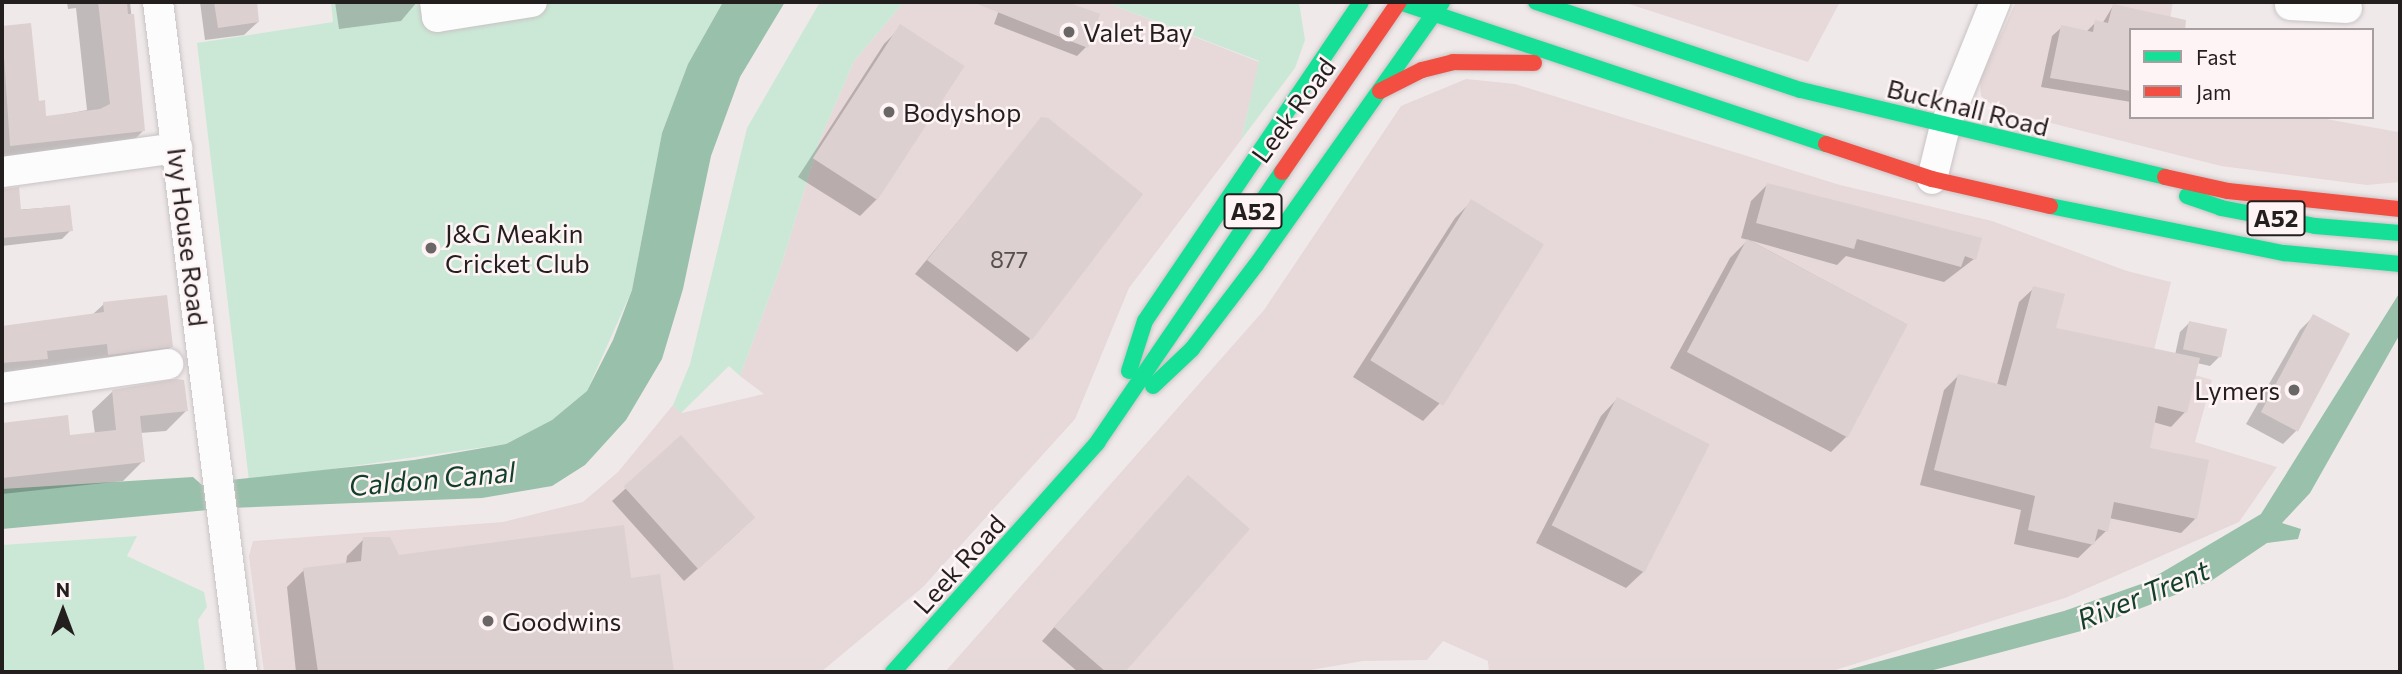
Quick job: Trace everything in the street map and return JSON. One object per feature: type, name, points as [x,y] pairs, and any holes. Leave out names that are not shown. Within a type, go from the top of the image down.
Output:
[{"type":"main road","points":[[1112,423],[1144,321],[1361,2]]},
{"type":"main road","points":[[1398,2],[1438,8],[1595,71]]},
{"type":"main road","name":"Leek Road","points":[[1112,423],[1271,183],[1398,2]]},
{"type":"main road","name":"Bucknall Road","points":[[1536,2],[1801,90],[1945,126],[2160,177],[2319,203],[2400,209]]},
{"type":"main road","name":"Leek Road","points":[[893,672],[954,608],[1112,423],[1192,349],[1438,8]]},
{"type":"main road","name":"A52","points":[[1375,94],[1422,70],[1453,62],[1485,59],[1595,71],[1932,179],[2182,236],[2284,253],[2400,264]]},
{"type":"main road","name":"A52","points":[[2160,177],[2187,196],[2221,208],[2315,226],[2400,233]]},
{"type":"street","name":"Ivy House Road","points":[[159,2],[242,672]]},
{"type":"street","points":[[435,2],[437,17],[532,2]]},
{"type":"street","points":[[1932,179],[1945,126],[1995,2]]},
{"type":"street","points":[[2290,5],[2330,5]]},
{"type":"street","points":[[2,172],[177,148]]},
{"type":"street","points":[[2,388],[168,365]]},
{"type":"shaded area","name":"J&G Meakin Cricket Club","points":[[331,2],[723,2],[688,64],[662,133],[632,290],[587,391],[552,420],[506,444],[249,481],[197,43],[333,22]]},
{"type":"shaded area","points":[[820,2],[904,2],[854,61],[819,142],[782,263],[740,376],[729,366],[681,413],[673,405],[690,364],[747,128]]},
{"type":"shaded area","points":[[904,2],[1105,2],[1259,62],[1241,140],[1129,288],[1075,419],[923,587],[821,672],[264,672],[249,556],[253,541],[503,522],[583,502],[618,472],[673,405],[682,413],[764,394],[740,376],[782,263],[819,142],[854,61]]},
{"type":"shaded area","points":[[1105,2],[1299,2],[1305,40],[1295,68],[1241,140],[1259,61]]},
{"type":"shaded area","points":[[1623,2],[1840,2],[1808,62]]},
{"type":"shaded area","points":[[2016,2],[2173,2],[2168,28],[2129,28],[2129,119],[2326,119],[2398,132],[2400,182],[2367,185],[2221,166],[1999,110],[1981,96],[1980,79]]},
{"type":"shaded area","points":[[1466,79],[1515,84],[1840,185],[1992,221],[2127,271],[2171,282],[2151,362],[2212,380],[2195,442],[2277,467],[2239,522],[2065,598],[1829,672],[1489,672],[1488,661],[1443,641],[1427,660],[1363,661],[1299,672],[945,672],[1264,310],[1401,106]]},
{"type":"shaded area","points":[[137,536],[127,556],[204,592],[207,607],[198,620],[205,672],[2,672],[2,545]]},
{"type":"water","name":"Caldon Canal","points":[[723,2],[785,2],[740,77],[711,156],[683,289],[662,359],[626,420],[585,465],[552,486],[482,498],[230,508],[2,529],[2,489],[193,477],[202,485],[228,485],[230,480],[414,460],[506,444],[552,420],[587,391],[613,340],[632,290],[662,133],[688,64]]},
{"type":"water","name":"River Trent","points":[[2400,292],[2400,334],[2310,493],[2282,523],[2301,529],[2298,539],[2267,543],[2211,581],[2085,630],[1926,672],[1840,672],[2064,611],[2144,583],[2261,514]]},
{"type":"building","points":[[98,2],[127,2],[128,14],[134,14],[145,131],[10,146],[2,26],[31,23],[39,101],[45,100],[46,116],[100,109],[110,104]]},
{"type":"building","points":[[214,2],[257,2],[259,22],[218,28]]},
{"type":"building","name":"Valet Bay","points":[[972,2],[1067,2],[1100,14],[1088,48]]},
{"type":"building","points":[[2113,4],[2186,20],[2185,28],[2129,28],[2129,91],[2050,78],[2061,25],[2093,32],[2095,20],[2108,23]]},
{"type":"building","name":"Bodyshop","points":[[900,24],[965,66],[877,200],[813,158]]},
{"type":"building","points":[[1041,117],[1048,118],[1143,194],[1032,340],[927,260]]},
{"type":"building","points":[[1767,183],[1982,238],[1976,260],[1965,256],[1961,267],[1857,239],[1854,249],[1756,223]]},
{"type":"building","points":[[19,187],[21,210],[70,205],[73,231],[2,238],[2,189]]},
{"type":"building","points":[[1471,199],[1544,245],[1443,406],[1370,360]]},
{"type":"building","points":[[1747,239],[1908,324],[1848,437],[1687,352]]},
{"type":"building","points":[[2033,286],[2065,294],[2056,328],[2200,358],[2187,413],[2158,406],[2150,448],[2209,460],[2197,519],[2114,502],[2108,532],[2098,529],[2094,545],[2028,530],[2035,496],[1934,470],[1958,374],[2006,386]]},
{"type":"building","points":[[167,295],[173,347],[108,355],[107,344],[47,351],[48,359],[2,363],[2,326],[104,312],[103,302]]},
{"type":"building","name":"Lymers","points":[[2313,314],[2350,334],[2298,432],[2261,412]]},
{"type":"building","points":[[2189,321],[2227,329],[2221,357],[2183,349]]},
{"type":"building","points":[[184,380],[188,411],[140,416],[145,462],[2,478],[2,423],[68,415],[70,435],[116,430],[112,390]]},
{"type":"building","points":[[1617,397],[1710,444],[1644,573],[1552,525]]},
{"type":"building","points":[[681,435],[755,517],[698,569],[624,487]]},
{"type":"building","points":[[1188,475],[1250,529],[1125,672],[1106,672],[1054,627]]},
{"type":"building","name":"Goodwins","points":[[624,525],[631,578],[660,574],[674,672],[318,672],[303,568],[361,561],[363,537],[390,537],[399,555]]},
{"type":"traffic: fast","points":[[1129,371],[1145,321],[1361,2]]},
{"type":"traffic: fast","points":[[1399,2],[1826,144]]},
{"type":"traffic: fast","points":[[1153,386],[1192,349],[1256,265],[1442,2]]},
{"type":"traffic: fast","points":[[1536,2],[1801,90],[2165,177]]},
{"type":"traffic: fast","points":[[893,672],[1097,443],[1282,172]]},
{"type":"traffic: fast","points":[[2187,196],[2221,208],[2315,226],[2400,233]]},
{"type":"traffic: fast","points":[[2050,206],[2284,253],[2400,264]]},
{"type":"traffic: jam","points":[[1282,172],[1399,2]]},
{"type":"traffic: jam","points":[[1380,91],[1422,70],[1453,62],[1534,63]]},
{"type":"traffic: jam","points":[[1826,144],[1932,179],[2050,206]]},
{"type":"traffic: jam","points":[[2165,177],[2228,191],[2400,209]]},
{"type":"place","name":"Valet Bay","points":[[1069,32]]},
{"type":"place","name":"Bodyshop","points":[[889,112]]},
{"type":"place","name":"J&G Meakin Cricket Club","points":[[431,248]]},
{"type":"place","name":"Lymers","points":[[2294,390]]},
{"type":"place","name":"Goodwins","points":[[488,621]]}]
